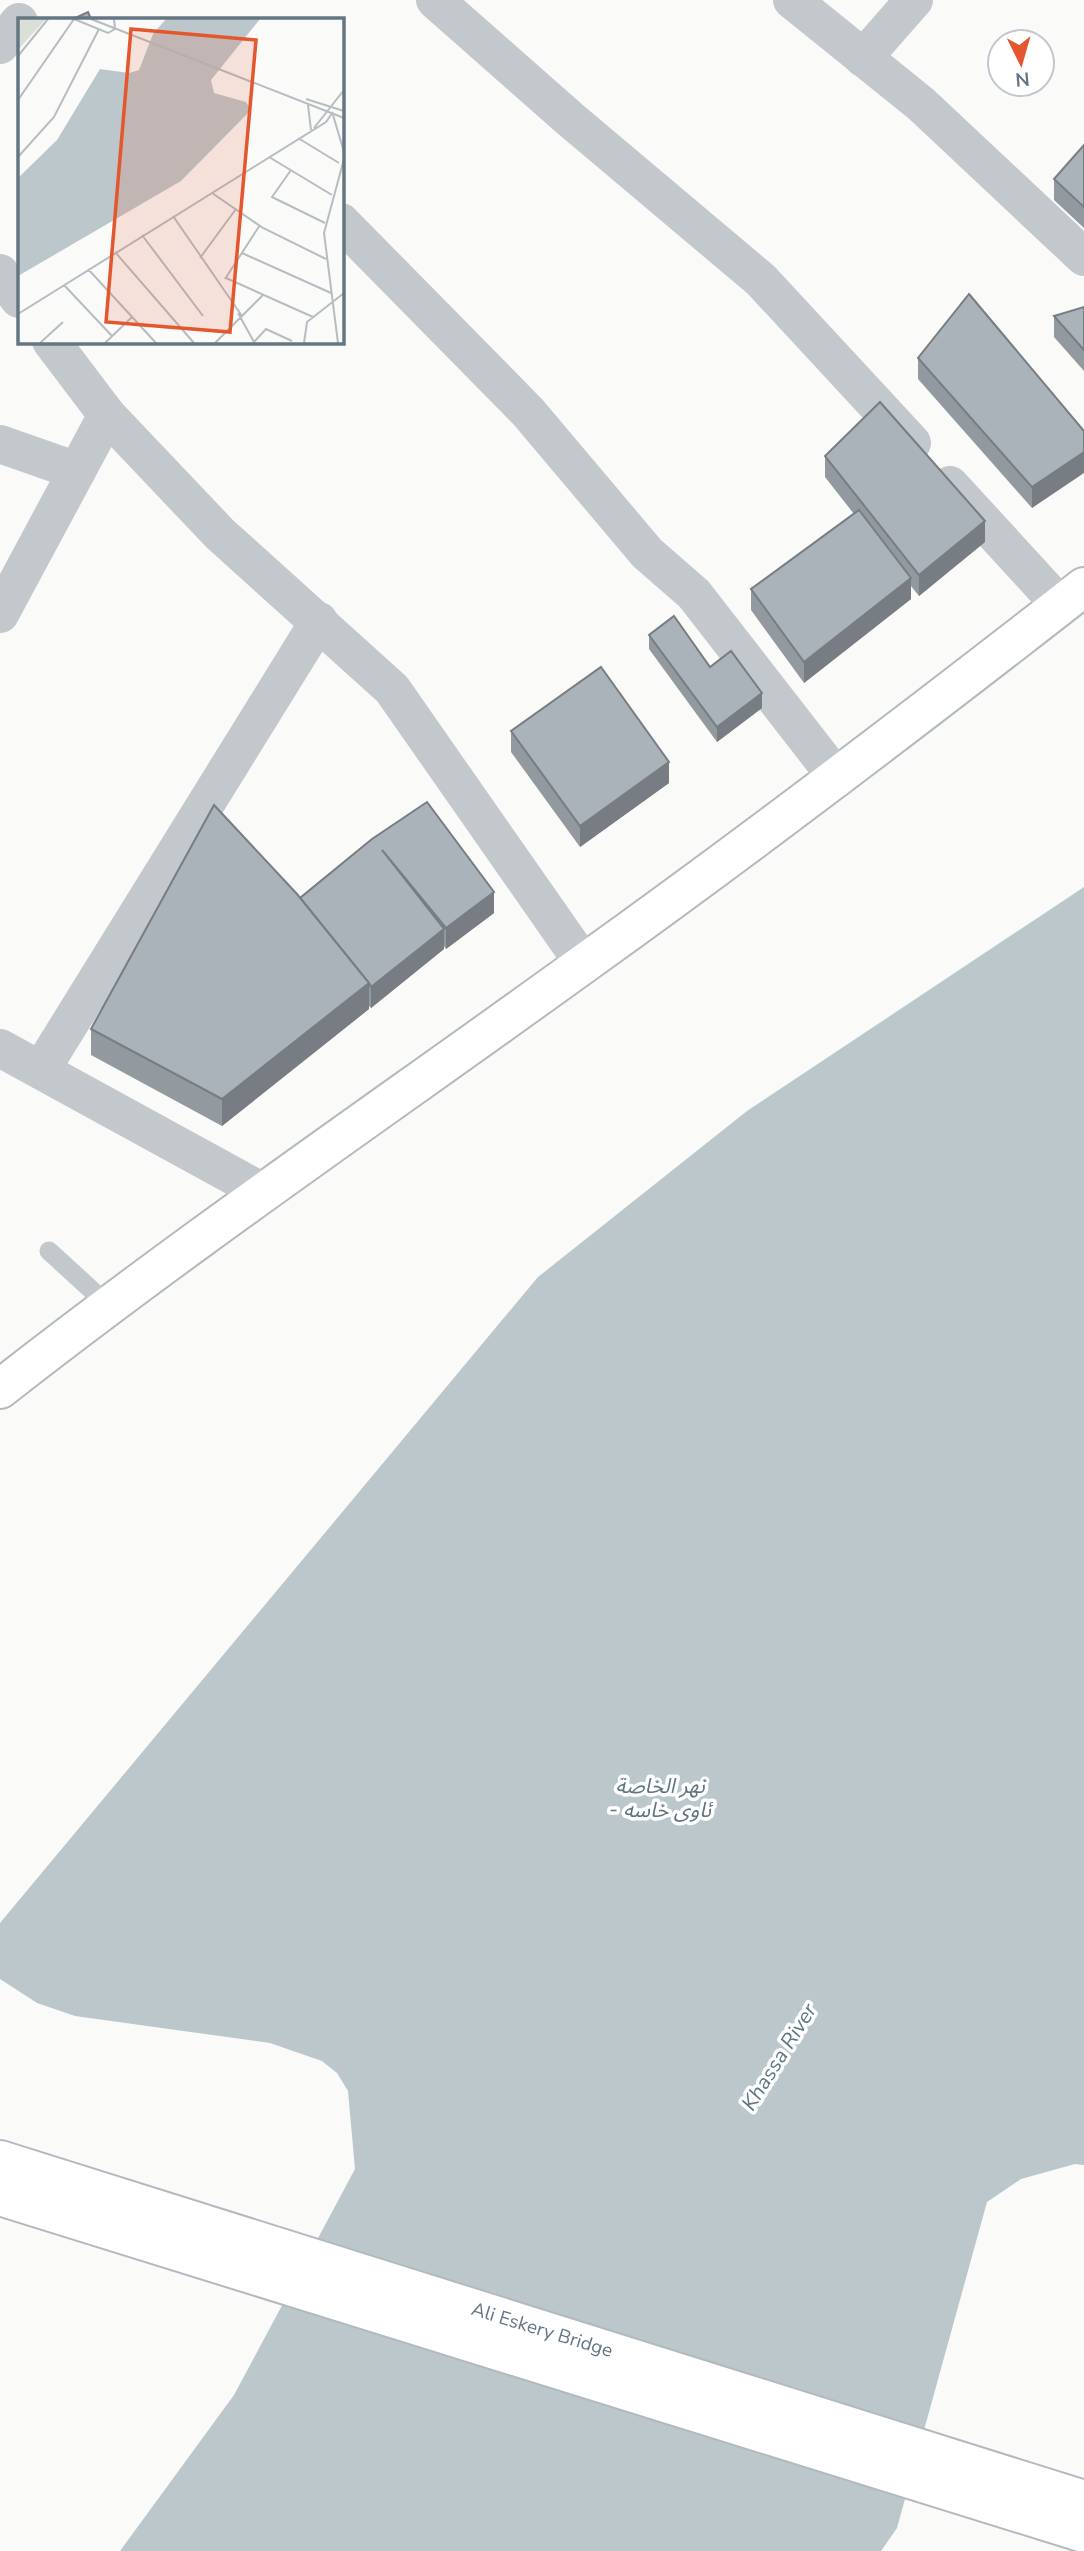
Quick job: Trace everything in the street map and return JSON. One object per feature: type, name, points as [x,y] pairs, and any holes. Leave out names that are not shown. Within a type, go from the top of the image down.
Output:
[{"type":"main road","points":[[0,1389],[108,1304],[261,1191],[584,964],[837,778],[970,672],[1072,596]]},
{"type":"main road","name":"Ali Eskery Bridge","points":[[0,2160],[1084,2500]]},
{"type":"main road","name":"Ali Eskery Bridge","points":[[0,2196],[1084,2533]]},
{"type":"street","points":[[23,18],[38,0]]},
{"type":"street","points":[[435,0],[570,119],[761,280],[1072,596]]},
{"type":"street","points":[[793,0],[921,104],[1084,257]]},
{"type":"street","points":[[863,58],[914,0]]},
{"type":"street","points":[[0,45],[18,24]]},
{"type":"street","points":[[343,224],[528,412],[647,553],[694,594],[837,778]]},
{"type":"street","points":[[0,274],[18,298]]},
{"type":"street","points":[[53,343],[107,415],[220,534],[392,689],[584,964]]},
{"type":"street","points":[[0,614],[107,415]]},
{"type":"street","points":[[0,444],[77,471]]},
{"type":"street","points":[[41,1070],[319,621]]},
{"type":"street","points":[[0,1048],[261,1191]]},
{"type":"lane","points":[[49,1251],[108,1304]]},
{"type":"water","name":"نهر الخاصة - ئاوی خاسە","points":[[1084,887],[1084,2165],[1075,2164],[1021,2179],[987,2202],[897,2528],[881,2551],[120,2551],[234,2395],[355,2169],[348,2091],[337,2073],[322,2061],[270,2043],[75,2016],[37,2003],[0,1979],[0,1923],[538,1277],[747,1111]]},
{"type":"building","points":[[88,12],[91,18],[75,18]]},
{"type":"building","points":[[1084,145],[1084,207],[1054,179]]},
{"type":"building","points":[[969,294],[1084,431],[1084,452],[1032,487],[918,358]]},
{"type":"building","points":[[1084,307],[1084,350],[1054,316]]},
{"type":"building","points":[[880,402],[985,521],[919,575],[825,456]]},
{"type":"building","points":[[859,510],[911,578],[804,662],[751,589]]},
{"type":"building","points":[[674,616],[710,667],[731,651],[762,693],[717,727],[649,635]]},
{"type":"building","points":[[601,667],[669,762],[580,826],[511,731]]},
{"type":"building","points":[[427,802],[494,892],[446,928],[382,850],[444,929],[371,987],[300,898],[372,839]]},
{"type":"building","points":[[214,805],[297,894],[369,983],[222,1099],[91,1029]]},
{"type":"water label","name":"Khassa River","points":[[779,2057]]}]
